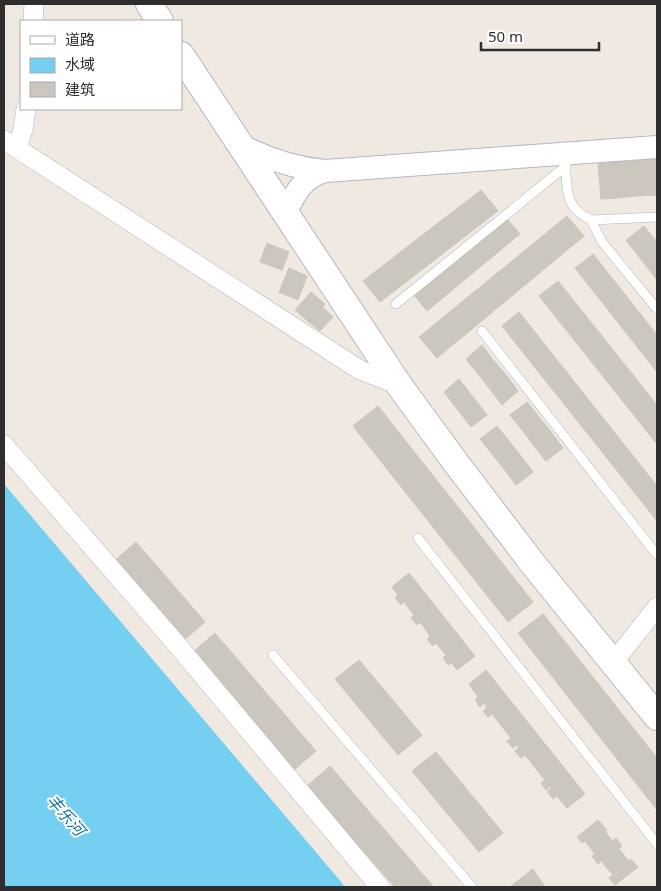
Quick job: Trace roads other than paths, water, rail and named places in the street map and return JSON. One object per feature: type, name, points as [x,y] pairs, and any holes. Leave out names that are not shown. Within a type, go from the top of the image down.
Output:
[{"type":"main road","points":[[149,4],[159,20]]},
{"type":"main road","points":[[182,57],[399,385],[534,564],[657,717]]},
{"type":"street","points":[[33,20],[34,4]]},
{"type":"street","points":[[26,110],[23,128],[10,144],[360,370],[399,385]]},
{"type":"street","points":[[240,145],[291,166],[325,171],[565,160],[657,148]]},
{"type":"street","points":[[286,214],[295,193],[301,185],[316,174],[325,171]]},
{"type":"street","points":[[4,445],[180,648],[380,887]]},
{"type":"street","points":[[613,663],[657,607]]},
{"type":"lane","points":[[565,160],[569,201],[583,216],[591,220],[657,217]]},
{"type":"lane","points":[[396,304],[565,160]]},
{"type":"lane","points":[[591,220],[602,242],[657,309]]},
{"type":"lane","points":[[482,331],[657,555]]},
{"type":"lane","points":[[418,538],[657,844]]},
{"type":"lane","points":[[274,655],[472,887]]},
{"type":"water","name":"丰乐河","points":[[4,484],[342,883],[345,887],[4,887]]}]
